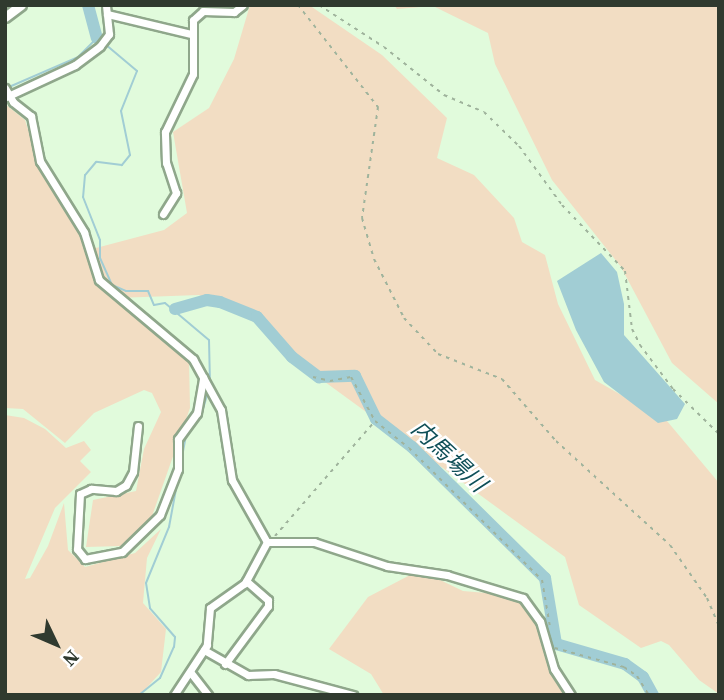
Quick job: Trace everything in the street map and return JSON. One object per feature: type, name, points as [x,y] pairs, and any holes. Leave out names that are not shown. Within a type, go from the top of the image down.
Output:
[{"type":"main road","points":[[5,17],[21,5]]},
{"type":"street","points":[[106,5],[107,38],[100,46],[75,65],[6,93],[31,116],[40,162],[84,232],[99,279],[188,353],[212,393],[221,410],[232,480],[269,542]]},
{"type":"street","points":[[163,214],[176,193],[166,163],[165,132],[193,74],[193,20],[203,11],[234,12],[243,5]]},
{"type":"street","points":[[107,14],[191,34]]},
{"type":"street","points":[[138,426],[133,472],[126,485],[116,491],[91,489],[80,494],[77,549],[85,559],[122,552],[160,515],[178,468],[179,434],[200,403],[204,380]]},
{"type":"street","points":[[174,695],[204,650],[210,608],[246,581],[269,542]]},
{"type":"street","points":[[269,542],[314,542],[387,566],[447,575],[523,598],[540,621],[554,669],[571,695]]},
{"type":"street","points":[[225,664],[268,606],[268,600],[246,581]]},
{"type":"street","points":[[204,650],[248,676],[274,674],[353,695]]},
{"type":"street","points":[[191,673],[208,695]]},
{"type":"path","points":[[298,5],[378,107],[362,218],[374,259],[404,318],[438,354],[502,379],[556,440],[670,545],[707,598],[719,626]]},
{"type":"path","points":[[319,5],[384,47],[444,95],[484,112],[536,165],[562,205],[625,271],[632,329],[640,345],[673,389],[719,434]]},
{"type":"path","points":[[313,377],[330,381],[351,377],[376,422],[409,448],[542,580],[549,633]]},
{"type":"path","points":[[269,542],[376,422]]},
{"type":"path","points":[[552,644],[561,652],[624,667],[637,676],[649,695]]},
{"type":"shaded area","points":[[250,5],[309,5],[382,55],[447,118],[437,158],[474,175],[514,218],[522,242],[545,255],[558,304],[595,380],[667,421],[719,483],[719,694],[699,680],[669,645],[661,641],[641,648],[579,605],[565,557],[299,363],[272,331],[199,295],[116,298],[189,360],[190,408],[151,519],[122,546],[86,547],[93,500],[136,491],[144,449],[161,412],[152,393],[144,390],[94,413],[65,443],[23,409],[5,408],[5,104],[25,120],[37,157],[96,248],[164,230],[187,213],[173,132],[209,108],[234,59]]},
{"type":"shaded area","points":[[394,5],[719,5],[719,404],[672,363],[621,267],[552,180],[495,64],[488,33],[433,6],[397,9]]},
{"type":"shaded area","points":[[5,415],[24,418],[45,429],[66,448],[84,441],[91,450],[80,461],[91,472],[55,508],[25,579],[30,578],[48,546],[64,503],[68,550],[85,567],[135,553],[161,529],[147,558],[143,603],[166,629],[161,672],[140,695],[5,695]]},
{"type":"shaded area","points":[[412,574],[434,577],[463,591],[510,595],[531,608],[553,675],[566,695],[384,695],[371,674],[329,649],[368,597]]},
{"type":"water","points":[[601,253],[617,272],[624,304],[624,335],[685,404],[677,419],[658,423],[604,382],[576,330],[557,281]]},
{"type":"waterway","points":[[88,5],[97,38]]},
{"type":"waterway","points":[[9,87],[78,57],[97,38],[100,41]]},
{"type":"waterway","points":[[105,44],[137,71],[121,111],[130,155],[122,165],[96,162],[85,175],[83,197],[100,240],[100,258],[112,285],[126,291],[148,291],[154,305],[165,303],[209,340],[210,383]]},
{"type":"waterway","name":"内馬場川","points":[[175,309],[207,300],[220,302],[257,317],[292,357],[319,377],[355,376],[376,419],[412,447],[545,578],[556,644],[625,664],[643,677],[653,695]]},
{"type":"waterway","points":[[189,430],[201,416],[208,392]]},
{"type":"waterway","points":[[139,695],[160,678],[174,647],[175,637],[150,608],[146,583],[169,527],[186,435]]}]
